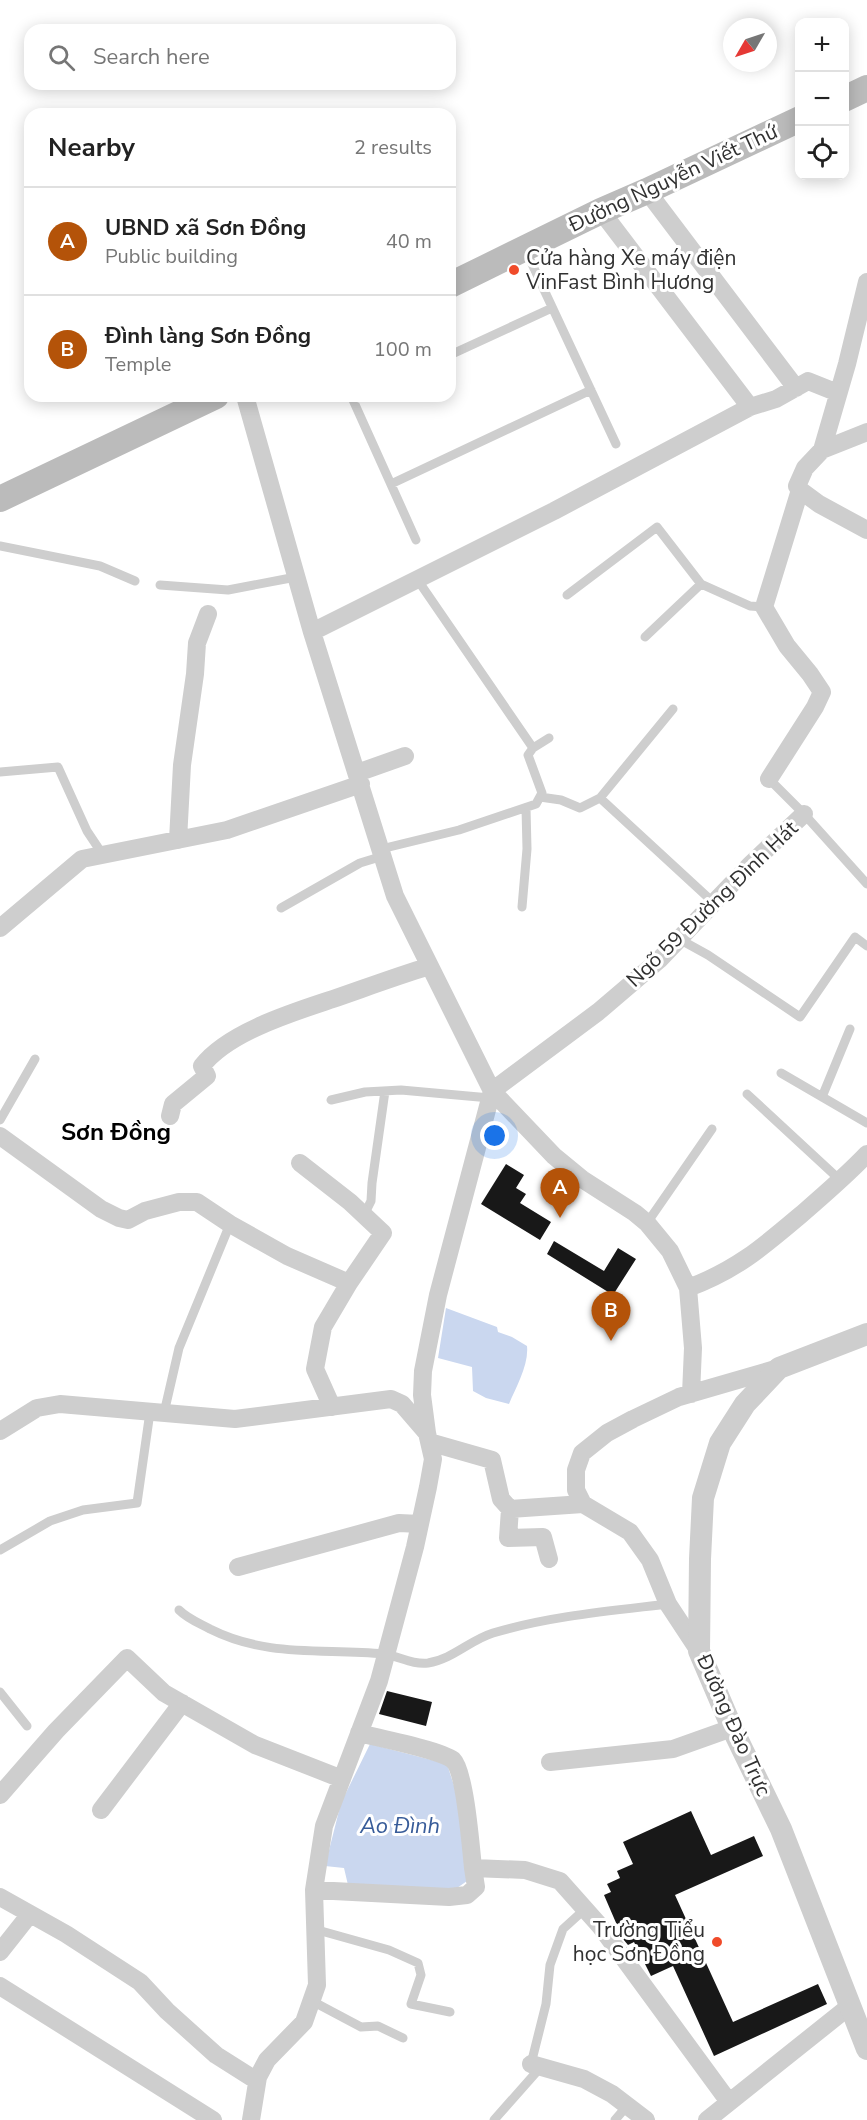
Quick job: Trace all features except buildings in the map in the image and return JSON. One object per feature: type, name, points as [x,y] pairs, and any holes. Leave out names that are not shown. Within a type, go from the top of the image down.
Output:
[{"type":"main road","points":[[849,97],[867,88]]},
{"type":"main road","name":"Đường Nguyễn Viết Thứ","points":[[456,282],[600,211],[795,121]]},
{"type":"main road","points":[[0,499],[203,402]]},
{"type":"street","points":[[647,191],[796,388]]},
{"type":"street","points":[[600,211],[750,407]]},
{"type":"street","points":[[822,450],[867,282]]},
{"type":"street","points":[[312,632],[554,511],[750,407],[776,399],[808,381],[838,393]]},
{"type":"street","points":[[247,402],[312,632],[395,896],[491,1095],[554,1156],[582,1179],[635,1212],[670,1251],[688,1288],[693,1348],[691,1394]]},
{"type":"street","points":[[867,432],[822,450],[805,468],[797,486],[819,504],[867,530]]},
{"type":"street","points":[[764,607],[800,490]]},
{"type":"street","name":"Ngõ 59 Đường Đình Hát","points":[[764,607],[787,646],[822,692],[770,779]]},
{"type":"street","points":[[178,840],[182,765],[197,643],[208,614]]},
{"type":"street","points":[[0,928],[82,859],[227,830],[359,779],[405,756]]},
{"type":"street","name":"Ngõ 59 Đường Đình Hát","points":[[491,1095],[598,1012],[659,960],[751,864],[804,814]]},
{"type":"street","points":[[170,1116],[172,1104],[207,1076],[202,1065],[243,1035],[288,1014],[430,966]]},
{"type":"street","points":[[251,2120],[257,2081],[267,2060],[304,2022],[317,1985],[314,1890],[324,1826],[379,1681],[420,1524],[433,1459],[422,1395],[423,1371],[438,1295],[491,1095]]},
{"type":"street","points":[[0,1136],[101,1209],[119,1218],[128,1220],[145,1211],[179,1202],[198,1202],[230,1224],[287,1256],[349,1283]]},
{"type":"street","points":[[688,1288],[732,1269],[757,1252],[867,1154]]},
{"type":"street","points":[[300,1163],[383,1233],[323,1327],[315,1369],[332,1407]]},
{"type":"street","name":"Đường Đào Trực","points":[[867,1334],[779,1368],[746,1404],[720,1443],[704,1498],[700,1559],[699,1651],[732,1728],[781,1829],[867,2049]]},
{"type":"street","points":[[699,1651],[668,1604],[650,1560],[630,1532],[583,1504],[576,1490],[576,1470],[582,1453],[607,1433],[679,1397],[779,1368]]},
{"type":"street","points":[[0,1431],[37,1408],[60,1404],[235,1419],[391,1399],[402,1404],[428,1438],[492,1460],[501,1499],[510,1509],[508,1538],[543,1537],[549,1559]]},
{"type":"street","points":[[510,1509],[583,1504]]},
{"type":"street","points":[[238,1567],[399,1523],[420,1524]]},
{"type":"street","points":[[0,1795],[56,1731],[127,1658],[164,1693],[255,1744],[342,1779]]},
{"type":"street","points":[[101,1810],[182,1703]]},
{"type":"street","points":[[550,1762],[673,1749],[732,1728]]},
{"type":"street","points":[[314,1890],[449,1898],[467,1896],[476,1887],[463,1787],[459,1771],[453,1761],[423,1750],[359,1733]]},
{"type":"street","points":[[473,1868],[525,1870],[560,1881],[600,1926],[729,2102]]},
{"type":"street","points":[[0,1897],[66,1934],[140,1982],[167,2011],[216,2055],[257,2081]]},
{"type":"street","points":[[0,1952],[30,1914]]},
{"type":"street","points":[[0,1986],[213,2120]]},
{"type":"street","points":[[707,2120],[850,2005]]},
{"type":"street","points":[[535,2066],[584,2079],[612,2094],[646,2120]]},
{"type":"lane","points":[[525,249],[616,444]]},
{"type":"lane","points":[[456,352],[552,308]]},
{"type":"lane","points":[[391,484],[591,390]]},
{"type":"lane","points":[[354,402],[416,540]]},
{"type":"lane","points":[[567,595],[657,527],[700,584],[750,606],[764,607]]},
{"type":"lane","points":[[0,546],[100,566],[135,581]]},
{"type":"lane","points":[[160,585],[228,590],[296,577]]},
{"type":"lane","points":[[417,579],[532,748]]},
{"type":"lane","points":[[645,637],[700,584]]},
{"type":"lane","points":[[540,797],[561,800],[580,808],[600,798],[673,709]]},
{"type":"lane","points":[[281,908],[382,853],[536,804],[542,793],[528,755],[532,748],[549,738]]},
{"type":"lane","points":[[0,772],[58,767],[87,831],[103,855]]},
{"type":"lane","name":"Ngõ 59 Đường Đình Hát","points":[[770,779],[804,814]]},
{"type":"lane","points":[[600,798],[714,903]]},
{"type":"lane","points":[[522,908],[527,849],[526,808]]},
{"type":"lane","points":[[804,814],[867,884]]},
{"type":"lane","points":[[679,939],[708,955],[800,1017],[855,937],[867,946]]},
{"type":"lane","points":[[822,1097],[850,1029]]},
{"type":"lane","points":[[0,1120],[35,1059]]},
{"type":"lane","points":[[781,1073],[867,1123]]},
{"type":"lane","points":[[331,1100],[366,1092],[401,1090],[491,1095]]},
{"type":"lane","points":[[364,1215],[371,1201],[385,1091]]},
{"type":"lane","points":[[747,1095],[840,1180]]},
{"type":"lane","points":[[647,1223],[712,1129]]},
{"type":"lane","points":[[0,1550],[50,1521],[83,1510],[137,1503],[157,1412],[179,1348],[230,1224]]},
{"type":"lane","points":[[179,1610],[187,1617],[218,1633],[244,1642],[285,1650],[386,1654],[405,1661],[425,1663],[445,1659],[491,1633],[572,1615],[668,1604]]},
{"type":"lane","points":[[0,1692],[27,1726]]},
{"type":"lane","points":[[494,2120],[535,2066],[550,1965],[563,1929],[585,1909]]},
{"type":"lane","points":[[314,1929],[389,1950],[418,1963],[421,1975],[411,2004],[450,2012]]},
{"type":"lane","points":[[312,2001],[361,2027],[378,2026],[403,2038]]},
{"type":"lane","points":[[615,2120],[627,2106]]},
{"type":"water","points":[[446,1308],[497,1327],[498,1332],[527,1346],[524,1368],[509,1404],[486,1398],[473,1391],[472,1367],[438,1358]]},
{"type":"water","name":"Ao Đình","points":[[370,1744],[447,1764],[460,1804],[467,1881],[457,1888],[445,1891],[348,1885],[344,1868],[325,1866],[341,1803]]},
{"type":"place","name":"Cửa hàng Xe máy điện VinFast Bình Hương","points":[[514,270]]},
{"type":"place","name":"UBND xã Sơn Đồng","points":[[560,1218]]},
{"type":"place","name":"Đình làng Sơn Đồng","points":[[611,1341]]},
{"type":"place","name":"Trường Tiểu học Sơn Đồng","points":[[717,1942]]},
{"type":"district","name":"Sơn Đồng","points":[[116,1132]]}]
